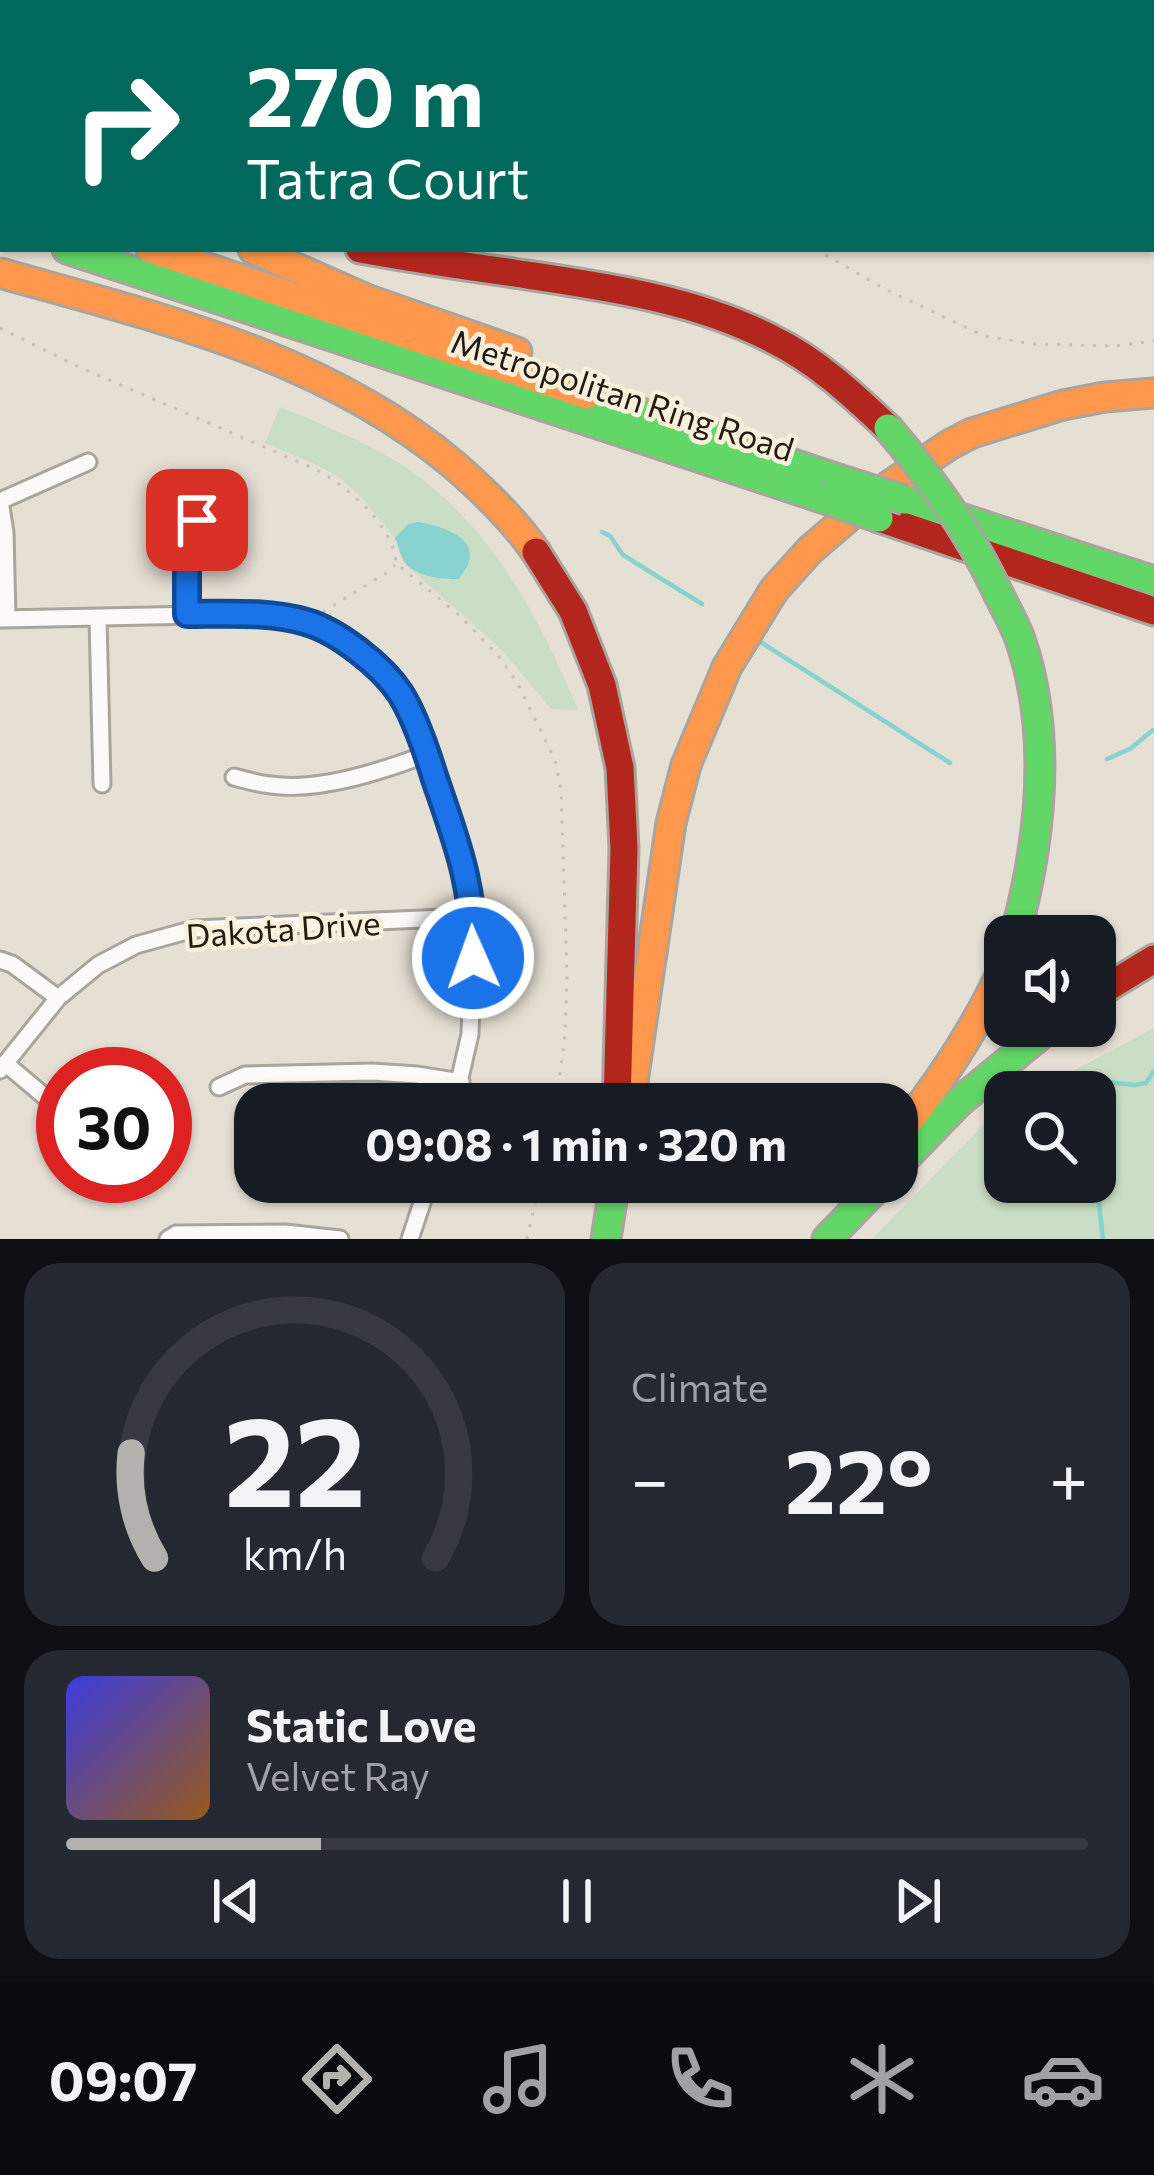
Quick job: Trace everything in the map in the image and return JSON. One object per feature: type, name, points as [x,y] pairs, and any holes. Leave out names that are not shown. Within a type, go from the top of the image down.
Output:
[{"type":"highway","name":"Metropolitan Ring Road","points":[[77,252],[827,488]]},
{"type":"highway","name":"Metropolitan Ring Road","points":[[161,252],[644,413],[827,488],[879,518],[1154,611]]},
{"type":"highway","points":[[260,252],[369,299],[519,353],[644,413]]},
{"type":"highway","points":[[380,252],[625,290],[706,310],[802,355],[888,428],[928,474],[979,551],[1020,640],[1041,764],[1039,818],[1020,915]]},
{"type":"highway","points":[[8,272],[211,333],[336,386],[449,456],[484,487],[540,555],[590,651],[620,766],[624,802],[617,1083]]},
{"type":"highway","points":[[632,1083],[671,824],[686,765],[727,667],[774,590],[810,550],[867,502],[960,439],[1063,405],[1154,393]]},
{"type":"highway","points":[[827,488],[905,500],[1154,581]]},
{"type":"highway","points":[[1116,982],[1154,959]]},
{"type":"highway","points":[[918,1108],[984,1011]]},
{"type":"highway","points":[[918,1144],[959,1102],[1026,1047]]},
{"type":"highway","points":[[606,1239],[612,1203]]},
{"type":"highway","points":[[812,1239],[842,1203]]},
{"type":"highway","points":[[827,1239],[862,1203]]},
{"type":"street","points":[[88,462],[0,501],[5,532],[3,619],[250,614],[309,622],[364,653],[401,694],[427,754],[468,881],[474,920],[470,1034],[461,1082],[372,1072],[267,1074],[245,1075],[219,1087]]},
{"type":"street","points":[[187,614],[187,543],[197,520]]},
{"type":"street","points":[[98,618],[102,784]]},
{"type":"street","points":[[234,778],[275,786],[343,781],[427,754]]},
{"type":"street","name":"Dakota Drive","points":[[3,1067],[58,998],[98,965],[136,945],[194,929],[474,920]]},
{"type":"street","points":[[0,960],[58,998]]},
{"type":"street","points":[[3,1067],[36,1092]]},
{"type":"street","points":[[410,1239],[422,1203]]},
{"type":"street","points":[[168,1239],[176,1234],[285,1232],[340,1239]]},
{"type":"path","points":[[820,252],[984,336],[1034,344],[1115,346],[1154,341]]},
{"type":"path","points":[[0,328],[328,476],[386,534],[396,563],[496,653],[517,682],[555,760],[561,790],[567,976],[559,1083]]},
{"type":"path","points":[[309,622],[396,563]]},
{"type":"path","points":[[527,1239],[535,1203]]},
{"type":"green space","points":[[280,407],[389,457],[453,506],[504,567],[525,601],[578,710],[551,709],[503,651],[406,565],[395,538],[340,478],[265,443]]},
{"type":"green space","points":[[1154,1028],[1154,1239],[872,1239],[907,1203],[918,1203],[918,1192],[984,1124],[984,1203],[1116,1203],[1116,1071],[1073,1071]]},
{"type":"water","points":[[418,522],[453,533],[467,544],[469,561],[459,579],[427,576],[406,564],[395,538],[408,524]]},
{"type":"waterway","points":[[602,532],[623,555],[702,604]]},
{"type":"waterway","points":[[762,643],[950,763]]},
{"type":"waterway","points":[[1107,759],[1130,749],[1153,730]]},
{"type":"waterway","points":[[1116,1083],[1146,1083],[1154,1071]]},
{"type":"waterway","points":[[1099,1203],[1103,1239]]},
{"type":"traffic: fast","points":[[76,252],[816,496]]},
{"type":"traffic: fast","points":[[587,395],[838,479]]},
{"type":"traffic: fast","points":[[888,428],[950,508],[1000,597]]},
{"type":"traffic: fast","points":[[838,479],[905,500]]},
{"type":"traffic: fast","points":[[816,496],[879,518]]},
{"type":"traffic: fast","points":[[905,500],[1154,581]]},
{"type":"traffic: fast","points":[[1000,597],[1030,675],[1040,750],[1037,825],[1020,915]]},
{"type":"traffic: fast","points":[[918,1144],[959,1102],[1026,1047]]},
{"type":"traffic: fast","points":[[606,1239],[612,1203]]},
{"type":"traffic: fast","points":[[827,1239],[862,1203]]},
{"type":"traffic: slow","points":[[160,252],[587,395]]},
{"type":"traffic: slow","points":[[260,252],[369,300],[517,352]]},
{"type":"traffic: slow","points":[[0,273],[239,345],[351,395],[454,465],[498,506],[536,552]]},
{"type":"traffic: slow","points":[[633,1083],[671,823],[686,765],[727,667],[774,590],[810,550],[867,501],[972,433],[1063,405],[1154,393]]},
{"type":"traffic: slow","points":[[918,1109],[984,1006]]},
{"type":"traffic: jam","points":[[379,252],[613,289],[711,313],[804,357],[888,428]]},
{"type":"traffic: jam","points":[[879,518],[1154,611]]},
{"type":"traffic: jam","points":[[536,552],[573,611],[602,685],[620,768],[624,848],[618,1083]]},
{"type":"traffic: jam","points":[[1116,982],[1154,959]]},
{"type":"route","points":[[197,520],[187,543],[187,614],[250,614],[309,622],[364,653],[401,694],[427,754],[468,881],[473,958]]}]
